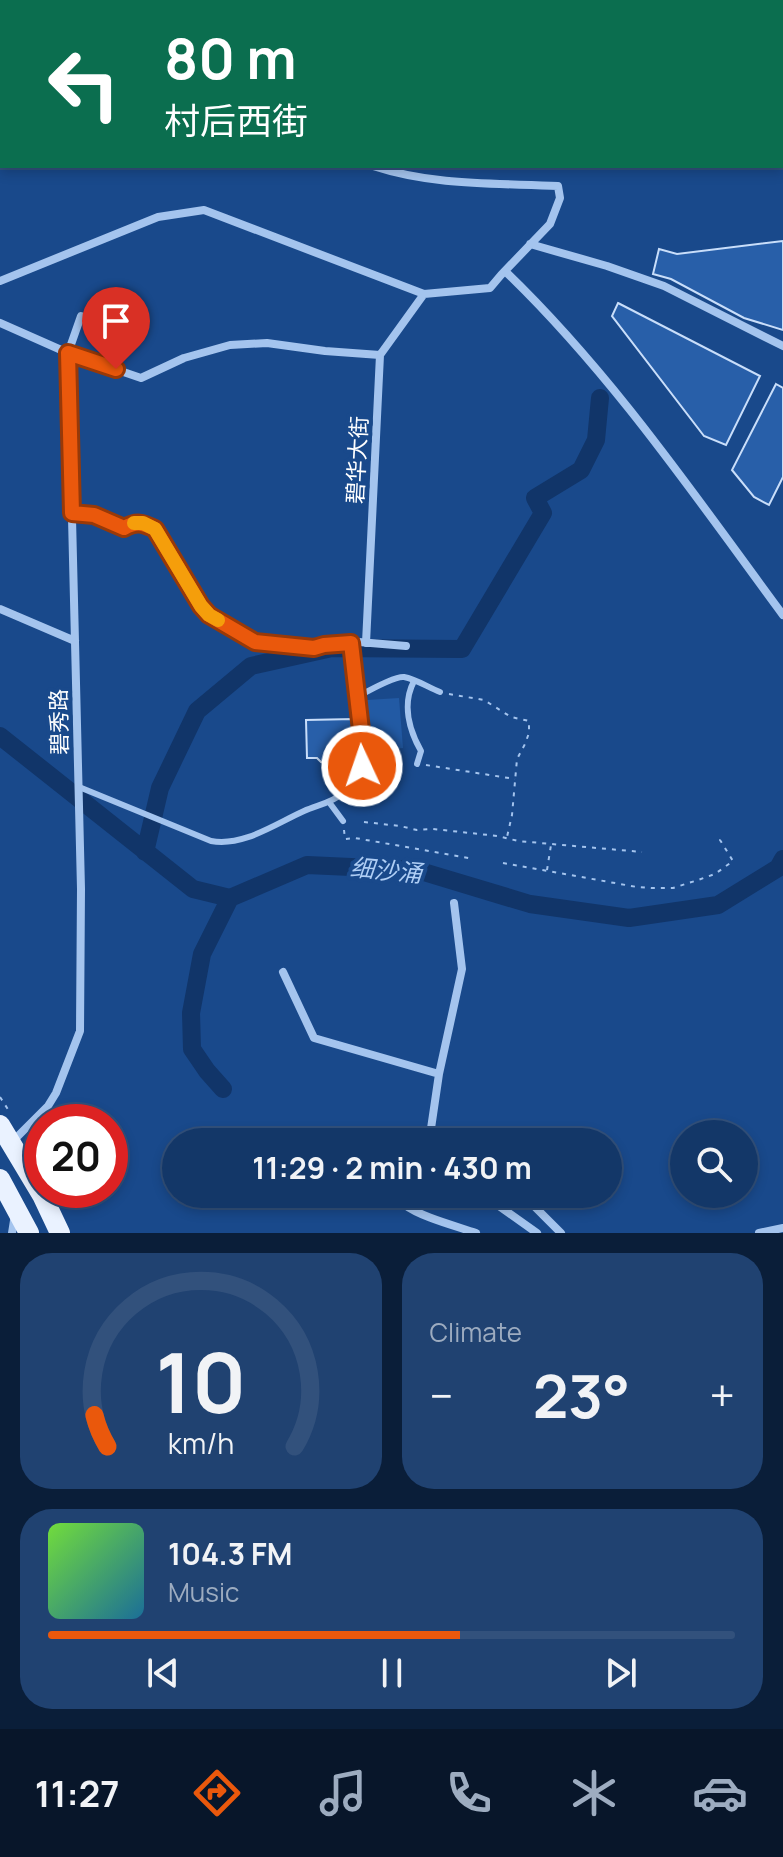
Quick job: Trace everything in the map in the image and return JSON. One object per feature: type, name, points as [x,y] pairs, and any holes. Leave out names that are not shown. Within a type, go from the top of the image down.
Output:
[{"type":"main road","points":[[5,1118],[11,1143],[60,1233]]},
{"type":"main road","points":[[0,1179],[29,1233]]},
{"type":"street","points":[[0,281],[158,217],[204,210],[424,294],[490,288],[550,224],[560,198],[558,186],[460,184],[381,168]]},
{"type":"street","points":[[530,244],[664,286],[783,346]]},
{"type":"street","points":[[505,271],[557,323],[627,404],[783,615]]},
{"type":"street","points":[[0,323],[68,353],[141,378],[184,358],[230,345],[267,343],[380,355],[424,294]]},
{"type":"street","points":[[68,353],[81,316]]},
{"type":"street","name":"碧秀路","points":[[11,1143],[48,1106],[80,1031],[80,838],[68,353]]},
{"type":"street","name":"碧华大街","points":[[366,643],[380,355]]},
{"type":"street","points":[[72,513],[94,515],[124,528],[135,522],[155,529],[201,606],[209,615],[255,642],[314,648],[366,643],[406,646]]},
{"type":"street","points":[[0,609],[75,641]]},
{"type":"street","points":[[351,644],[353,664]]},
{"type":"street","points":[[431,1128],[439,1074],[462,969],[454,903]]},
{"type":"street","points":[[283,972],[314,1038],[439,1074]]},
{"type":"street","points":[[12,1233],[16,1208]]},
{"type":"street","points":[[411,1208],[474,1233]]},
{"type":"street","points":[[502,1208],[537,1233]]},
{"type":"street","points":[[536,1208],[561,1233]]},
{"type":"street","points":[[759,1233],[783,1228]]},
{"type":"lane","points":[[79,787],[211,841],[225,843],[255,834],[329,802],[350,786],[362,766],[364,756],[353,664]]},
{"type":"lane","points":[[357,697],[392,679],[403,677],[440,692]]},
{"type":"lane","points":[[414,681],[407,700],[412,731],[421,751],[417,764]]},
{"type":"lane","points":[[329,802],[343,821]]},
{"type":"path","points":[[440,692],[484,700],[511,717],[529,721],[529,733],[517,759],[507,838]]},
{"type":"path","points":[[417,764],[516,779]]},
{"type":"path","points":[[364,822],[642,852]]},
{"type":"path","points":[[345,832],[345,839],[355,838],[474,859]]},
{"type":"path","points":[[503,863],[637,887],[673,888],[715,874],[733,861],[720,840],[723,836]]},
{"type":"path","points":[[547,870],[551,844]]},
{"type":"path","points":[[0,1097],[5,1118]]},
{"type":"shaded area","points":[[399,698],[403,748],[371,751],[367,700]]},
{"type":"building","points":[[783,241],[783,330],[744,318],[671,279],[653,274],[659,249],[677,254]]},
{"type":"building","points":[[618,303],[760,376],[726,445],[704,436],[612,316]]},
{"type":"building","points":[[776,384],[783,388],[783,477],[769,505],[754,497],[732,470]]},
{"type":"building","points":[[354,719],[356,756],[346,756],[333,765],[317,758],[307,758],[306,720]]},
{"type":"waterway","points":[[145,852],[160,788],[197,711],[251,666],[332,648],[462,649],[543,513],[535,498],[581,470],[596,440],[600,398]]},
{"type":"waterway","points":[[0,736],[193,889],[230,898]]},
{"type":"waterway","name":"细沙涌","points":[[223,1089],[192,1049],[191,1013],[202,954],[230,898],[307,865],[417,870],[530,904],[629,918],[718,905],[778,868],[783,859]]},
{"type":"slow traffic","points":[[134,523],[143,523],[155,529],[201,606],[218,620]]},
{"type":"route","points":[[116,369],[68,353],[72,513],[94,515],[124,528],[135,522],[155,529],[201,606],[209,615],[255,642],[314,648],[351,643],[364,756],[362,766]]}]
